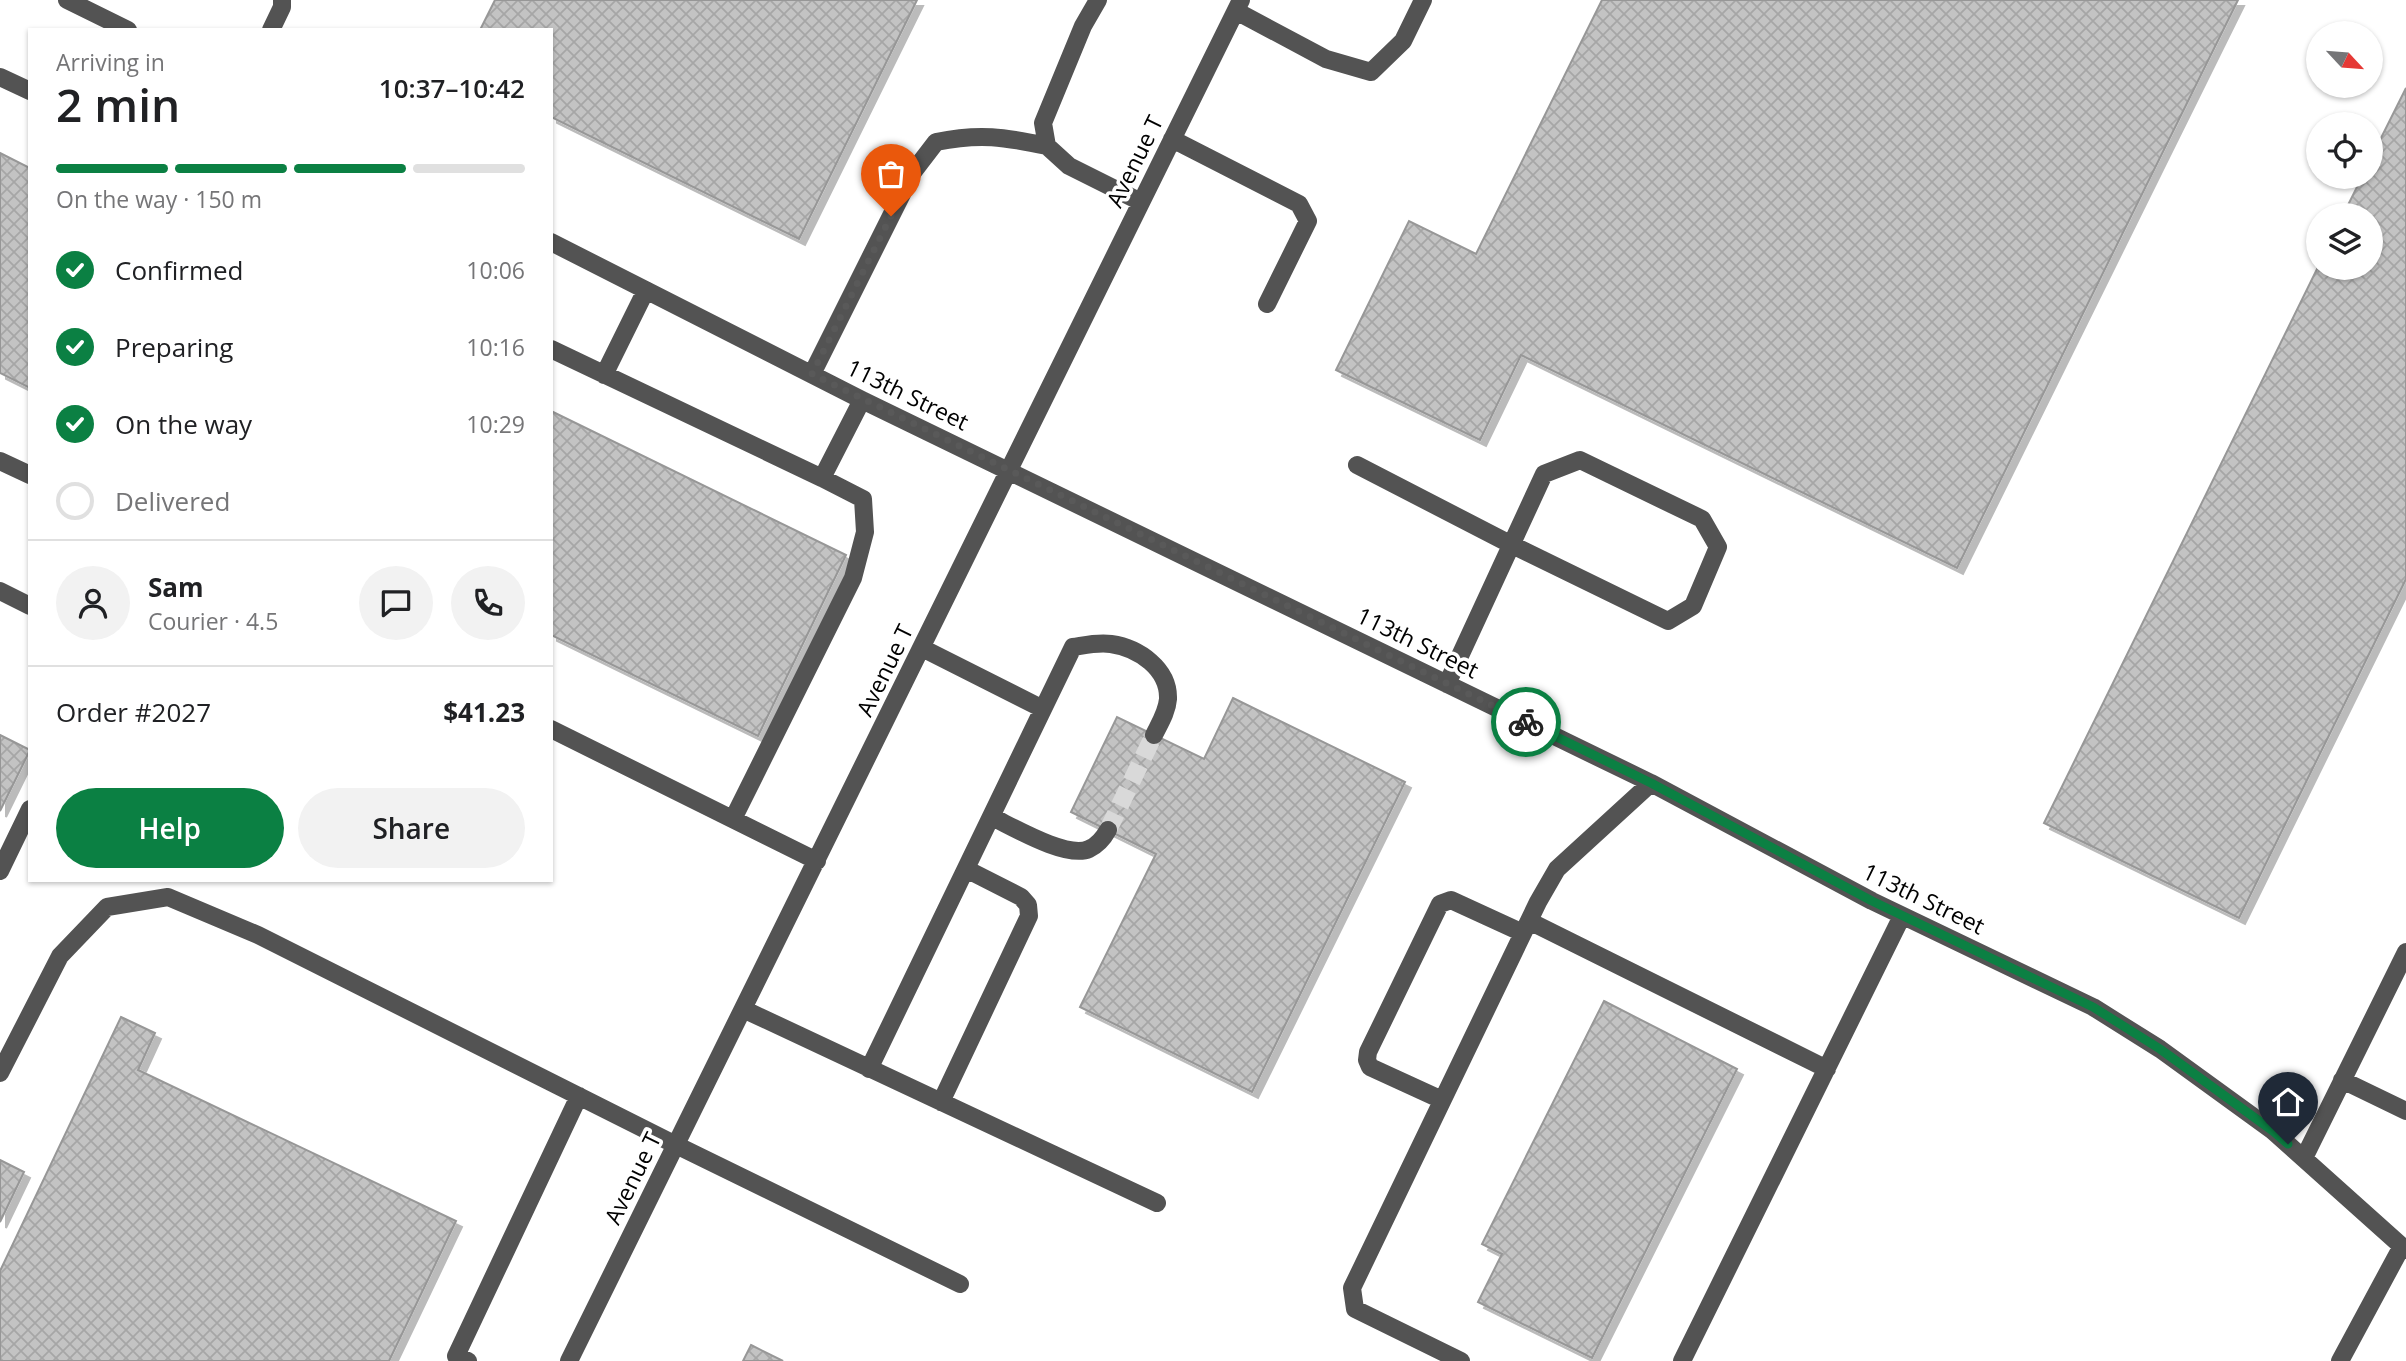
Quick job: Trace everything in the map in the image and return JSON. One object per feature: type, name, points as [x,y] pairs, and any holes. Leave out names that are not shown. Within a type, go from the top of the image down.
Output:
[{"type":"street","points":[[66,0],[124,28]]},
{"type":"street","points":[[272,28],[282,7],[282,0]]},
{"type":"street","points":[[1047,146],[1043,123],[1083,26],[1098,0]]},
{"type":"street","points":[[1238,6],[1326,59],[1371,72],[1402,41],[1423,0]]},
{"type":"street","name":"Avenue T","points":[[569,1361],[1238,6]]},
{"type":"street","points":[[0,77],[28,90]]},
{"type":"street","points":[[812,374],[913,172],[936,142],[968,136],[993,136],[1047,146],[1069,166],[1141,202]]},
{"type":"street","points":[[1172,139],[1299,204],[1308,221],[1267,304]]},
{"type":"street","name":"113th Street","points":[[553,243],[862,400],[1651,783],[1902,916],[2093,1007],[2160,1049],[2273,1131],[2404,1248]]},
{"type":"street","points":[[604,375],[646,290]]},
{"type":"street","points":[[553,350],[863,499],[865,532],[853,578],[733,819]]},
{"type":"street","points":[[822,478],[862,400]]},
{"type":"street","points":[[1357,465],[1512,545],[1668,621],[1693,606],[1718,547],[1702,519],[1580,460],[1544,474],[1512,545],[1447,684]]},
{"type":"street","points":[[0,461],[28,474]]},
{"type":"street","points":[[0,591],[28,605]]},
{"type":"street","points":[[869,1069],[1073,647],[1096,643],[1111,644],[1139,653],[1156,666],[1165,679],[1168,697],[1167,709],[1154,734]]},
{"type":"street","points":[[922,649],[1044,709]]},
{"type":"street","points":[[553,730],[817,861]]},
{"type":"street","points":[[1461,1361],[1355,1310],[1352,1289],[1526,927],[1557,869],[1651,783]]},
{"type":"street","points":[[0,871],[28,813]]},
{"type":"street","points":[[992,817],[1070,851],[1087,851],[1100,842],[1108,830]]},
{"type":"street","points":[[941,1102],[1030,916],[1028,905],[1021,897],[966,869]]},
{"type":"street","points":[[0,1073],[60,956],[107,907],[168,897],[258,935],[960,1284]]},
{"type":"street","points":[[1442,1100],[1370,1067],[1367,1060],[1368,1052],[1440,904],[1445,900],[1526,927],[1826,1069]]},
{"type":"street","points":[[1682,1361],[1902,916]]},
{"type":"street","points":[[2304,1158],[2406,952]]},
{"type":"street","points":[[743,1009],[1157,1203]]},
{"type":"street","points":[[2342,1080],[2406,1111]]},
{"type":"street","points":[[459,1359],[579,1096]]},
{"type":"street","points":[[2340,1361],[2404,1248]]},
{"type":"building","points":[[495,0],[917,0],[799,239],[553,118],[553,28],[481,28]]},
{"type":"building","points":[[1602,0],[2238,0],[1957,568],[1521,355],[1480,440],[1336,370],[1409,221],[1476,254]]},
{"type":"building","points":[[2406,88],[2406,579],[2239,918],[2044,823],[2312,280],[2383,280],[2383,203],[2349,203],[2356,189],[2383,189],[2383,134]]},
{"type":"building","points":[[0,153],[28,167],[28,387],[0,373]]},
{"type":"building","points":[[553,412],[846,555],[758,736],[553,636]]},
{"type":"building","points":[[1233,698],[1405,782],[1252,1092],[1080,1007],[1156,854],[1071,812],[1117,717],[1204,759]]},
{"type":"building","points":[[0,735],[28,749],[28,754],[0,811]]},
{"type":"building","points":[[1604,1001],[1737,1069],[1592,1358],[1478,1302],[1502,1254],[1482,1244]]},
{"type":"building","points":[[121,1017],[155,1033],[138,1070],[456,1221],[389,1361],[0,1361],[0,1271]]},
{"type":"building","points":[[0,1160],[24,1172],[0,1222]]},
{"type":"building","points":[[751,1345],[783,1361],[743,1361]]},
{"type":"tunnel","points":[[1108,830],[1154,735]]},
{"type":"way so far","points":[[891,216],[812,374],[1526,722]]},
{"type":"route","points":[[1526,722],[1651,783],[1872,901],[2093,1007],[2160,1049],[2288,1144]]}]
